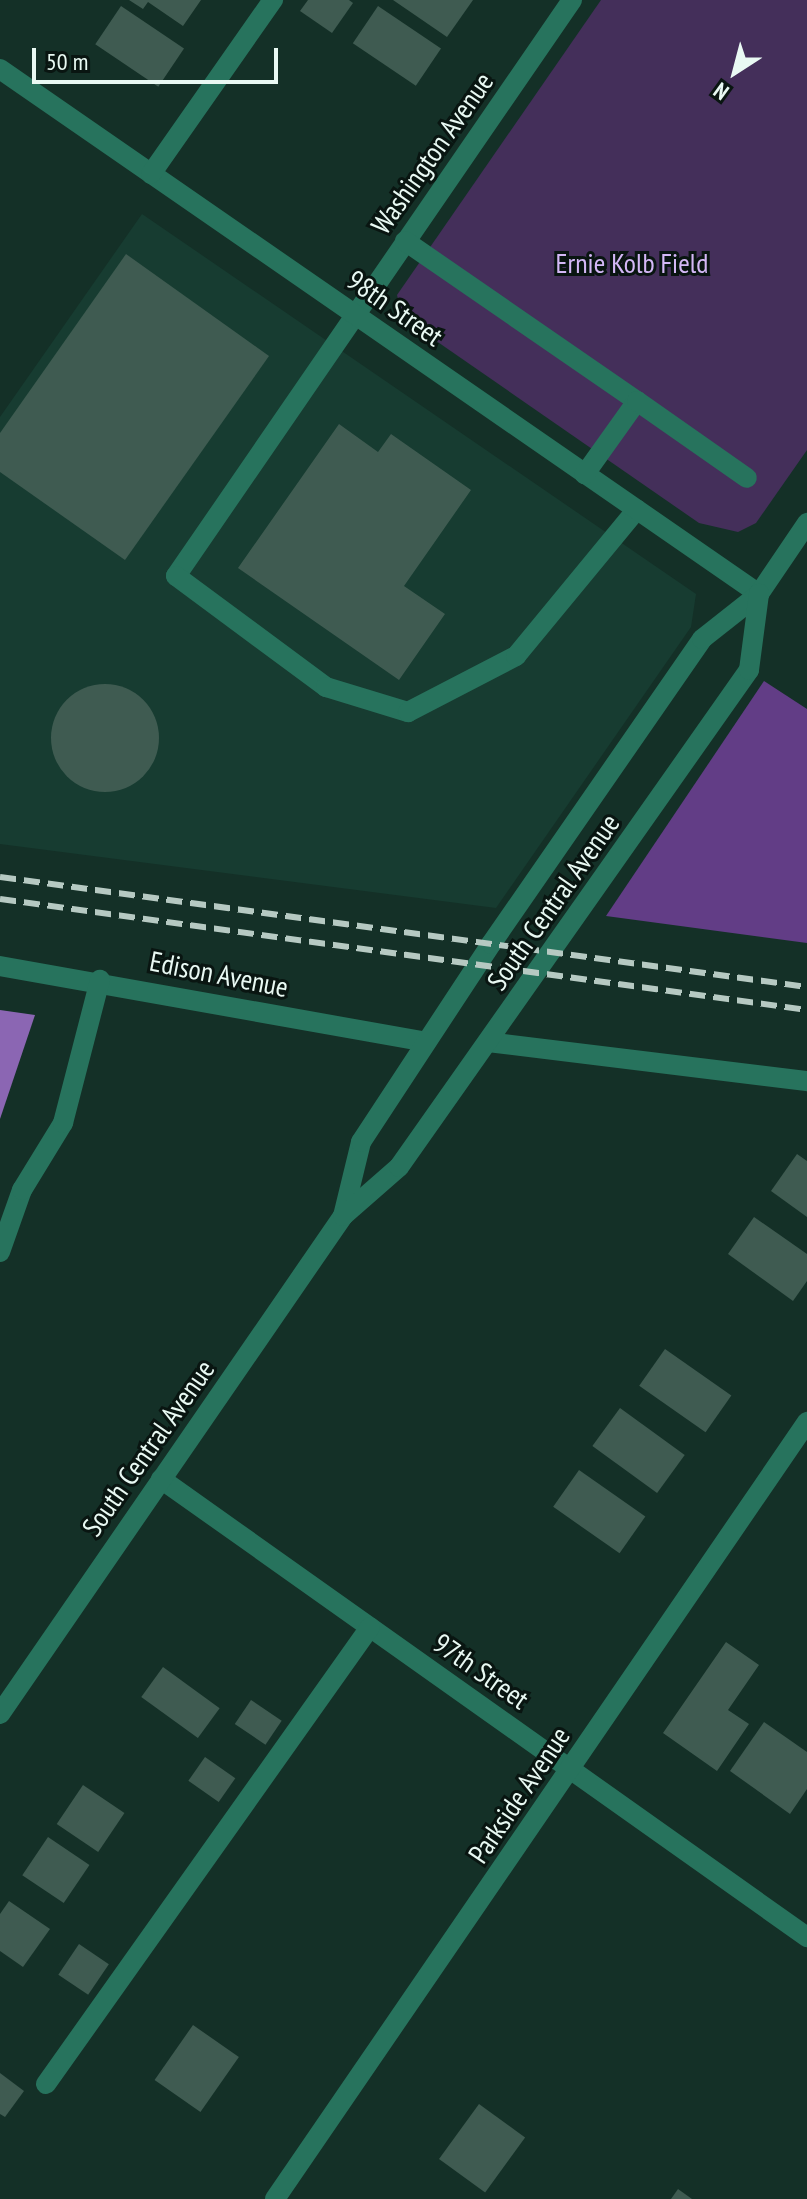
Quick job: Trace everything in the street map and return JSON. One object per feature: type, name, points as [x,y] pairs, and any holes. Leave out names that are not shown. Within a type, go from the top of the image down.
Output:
[{"type":"street","points":[[151,174],[273,0]]},
{"type":"street","name":"Washington Avenue","points":[[572,0],[176,576],[326,687],[408,712],[516,656],[637,509]]},
{"type":"street","name":"98th Street","points":[[0,69],[759,594]]},
{"type":"street","points":[[405,241],[747,478]]},
{"type":"street","points":[[585,474],[637,401]]},
{"type":"street","name":"South Central Avenue","points":[[343,1216],[361,1142],[426,1042],[702,639],[759,594],[803,537]]},
{"type":"street","name":"South Central Avenue","points":[[0,1714],[343,1216],[399,1167],[749,670],[759,594]]},
{"type":"street","name":"Edison Avenue","points":[[0,966],[100,980],[426,1042]]},
{"type":"street","points":[[0,1252],[22,1190],[63,1123],[100,980]]},
{"type":"street","points":[[488,1042],[807,1081]]},
{"type":"street","name":"Parkside Avenue","points":[[275,2199],[807,1422]]},
{"type":"street","name":"97th Street","points":[[161,1479],[807,1937]]},
{"type":"street","points":[[46,2084],[370,1627]]},
{"type":"shaded area","points":[[142,214],[696,594],[691,627],[496,908],[0,844],[0,417]]},
{"type":"shaded area","points":[[764,681],[807,709],[807,943],[606,916]]},
{"type":"shaded area","points":[[0,1010],[35,1015],[0,1119]]},
{"type":"green space","name":"Ernie Kolb Field","points":[[601,0],[807,0],[807,450],[756,523],[738,532],[699,523],[403,318],[397,295]]},
{"type":"building","points":[[129,0],[201,0],[183,26],[148,2],[143,9]]},
{"type":"building","points":[[308,0],[349,0],[353,3],[332,33],[300,11]]},
{"type":"building","points":[[393,0],[473,0],[447,37]]},
{"type":"building","points":[[121,6],[184,48],[158,87],[95,44]]},
{"type":"building","points":[[378,6],[441,48],[416,86],[353,43]]},
{"type":"building","points":[[126,254],[269,356],[125,560],[0,472],[0,433]]},
{"type":"building","points":[[339,424],[378,452],[391,434],[471,490],[404,586],[445,614],[399,680],[238,568]]},
{"type":"building","points":[[105,684],[126,688],[143,700],[155,717],[159,738],[155,759],[143,776],[126,788],[105,792],[84,788],[67,776],[55,759],[51,738],[55,717],[67,700],[84,688]]},
{"type":"building","points":[[797,1154],[807,1161],[807,1217],[771,1191]]},
{"type":"building","points":[[754,1217],[807,1254],[807,1281],[793,1301],[728,1254]]},
{"type":"building","points":[[665,1349],[731,1395],[706,1432],[639,1386]]},
{"type":"building","points":[[620,1408],[685,1455],[657,1493],[592,1446]]},
{"type":"building","points":[[579,1470],[645,1516],[620,1553],[553,1507]]},
{"type":"building","points":[[726,1642],[759,1665],[728,1710],[749,1724],[717,1771],[663,1733]]},
{"type":"building","points":[[163,1667],[220,1708],[198,1738],[141,1697]]},
{"type":"building","points":[[251,1700],[282,1721],[265,1745],[235,1724]]},
{"type":"building","points":[[764,1722],[807,1752],[807,1789],[790,1814],[730,1771]]},
{"type":"building","points":[[205,1757],[235,1778],[219,1802],[188,1781]]},
{"type":"building","points":[[83,1785],[124,1813],[98,1852],[57,1824]]},
{"type":"building","points":[[48,1837],[89,1865],[64,1903],[22,1875]]},
{"type":"building","points":[[9,1901],[50,1929],[23,1967],[0,1951],[0,1914]]},
{"type":"building","points":[[79,1944],[109,1964],[88,1995],[58,1975]]},
{"type":"building","points":[[193,2025],[239,2057],[200,2112],[155,2080]]},
{"type":"building","points":[[0,2073],[24,2091],[5,2117],[0,2114]]},
{"type":"building","points":[[479,2104],[525,2138],[485,2193],[439,2159]]},
{"type":"building","points":[[678,2189],[692,2199],[671,2199]]},
{"type":"railway","points":[[0,877],[807,987]]},
{"type":"railway","points":[[0,899],[807,1010]]}]
